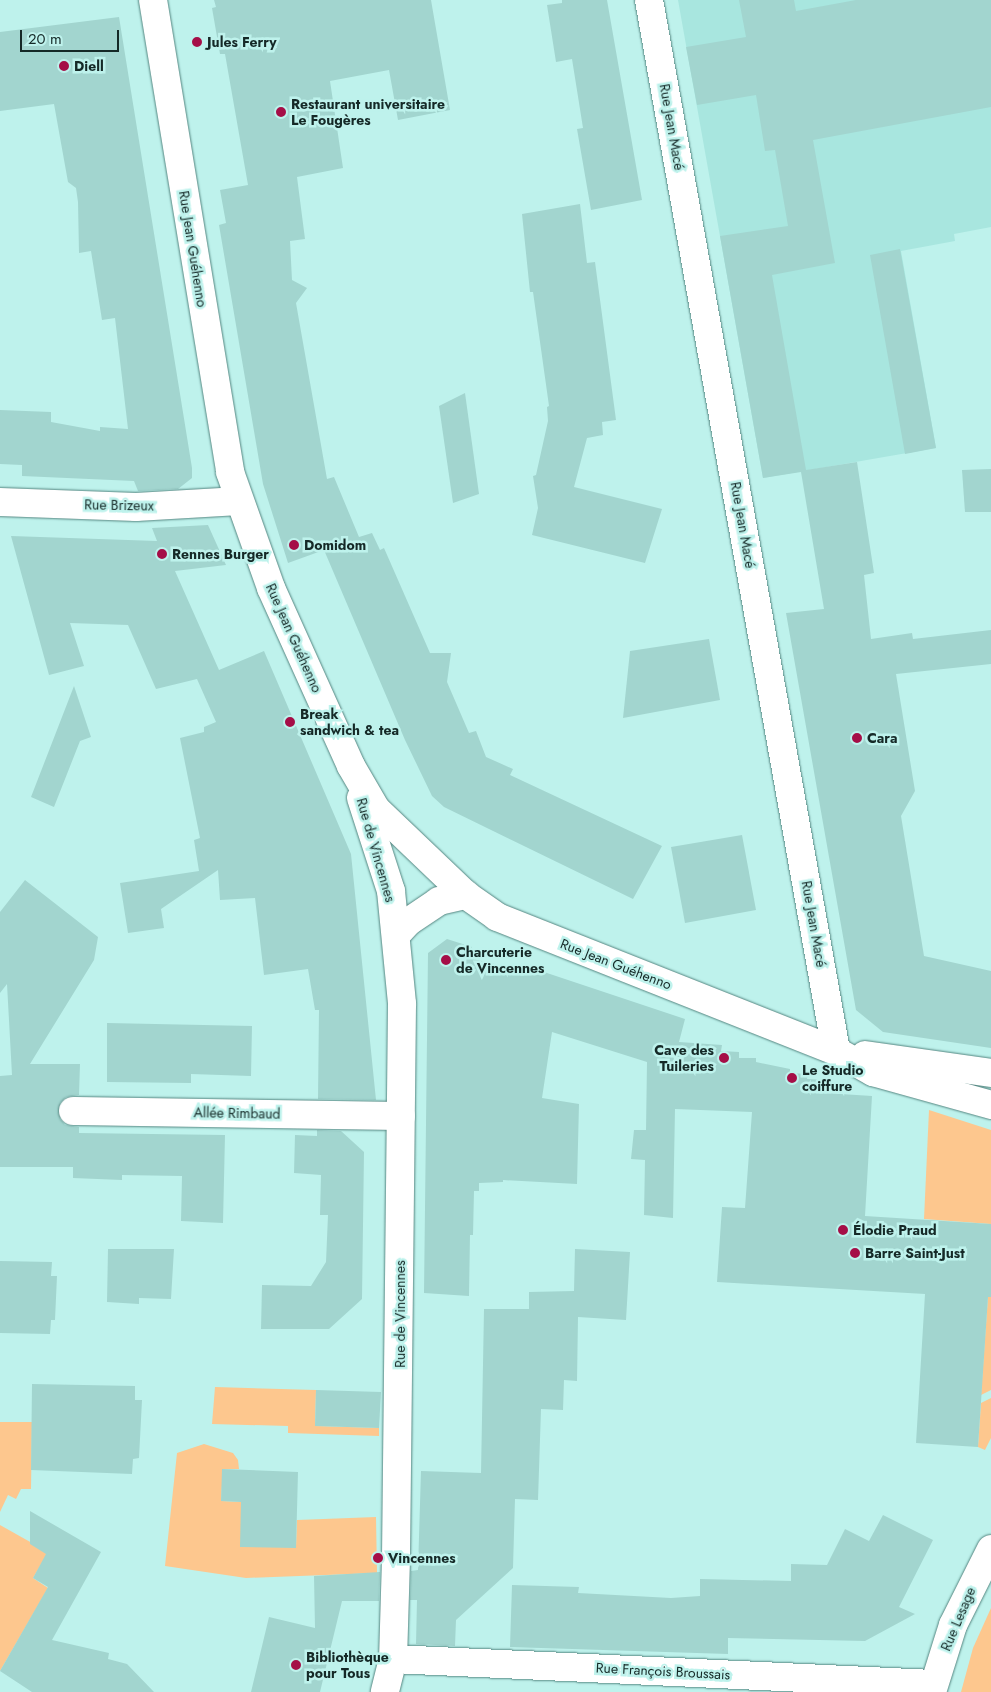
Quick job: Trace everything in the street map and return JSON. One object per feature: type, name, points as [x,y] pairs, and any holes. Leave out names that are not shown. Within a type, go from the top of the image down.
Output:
[{"type":"main road","name":"Rue Jean Guéhenno","points":[[153,0],[223,441],[239,501],[271,588],[364,791],[390,825],[466,895],[497,917],[836,1051],[873,1072],[991,1105]]},
{"type":"main road","name":"Rue Jean Macé","points":[[649,0],[836,1051]]},
{"type":"main road","name":"Rue Brizeux","points":[[0,502],[136,507],[239,501]]},
{"type":"main road","name":"Rue de Vincennes","points":[[351,766],[391,892],[397,934],[402,1004],[393,1659],[385,1692]]},
{"type":"main road","points":[[397,934],[408,922],[439,901],[466,895]]},
{"type":"main road","name":"Rue Jean Guéhenno","points":[[836,1051],[991,1073]]},
{"type":"main road","name":"Allée Rimbaud","points":[[73,1111],[401,1116]]},
{"type":"main road","name":"Rue Lesage","points":[[933,1688],[953,1625],[991,1549]]},
{"type":"main road","name":"Rue François Broussais","points":[[393,1659],[933,1688]]},
{"type":"shaded area","points":[[678,0],[991,0],[991,227],[954,234],[955,241],[901,251],[936,448],[763,478]]},
{"type":"shaded area","points":[[929,1110],[991,1130],[991,1224],[924,1219]]},
{"type":"shaded area","points":[[988,1297],[991,1297],[991,1390],[981,1395]]},
{"type":"shaded area","points":[[215,1387],[316,1390],[315,1426],[379,1428],[379,1436],[288,1433],[288,1426],[212,1424]]},
{"type":"shaded area","points":[[991,1398],[991,1438],[985,1450],[978,1447],[981,1403]]},
{"type":"shaded area","points":[[0,1422],[32,1422],[31,1489],[21,1489],[16,1499],[8,1495],[0,1512]]},
{"type":"shaded area","points":[[204,1444],[233,1453],[238,1460],[239,1469],[223,1469],[221,1501],[241,1502],[241,1547],[296,1547],[297,1520],[376,1517],[377,1573],[246,1578],[165,1566],[177,1453]]},
{"type":"shaded area","points":[[0,1525],[48,1552],[33,1578],[48,1588],[0,1671]]},
{"type":"shaded area","points":[[991,1608],[991,1692],[961,1692],[973,1648]]},
{"type":"building","points":[[214,0],[431,0],[450,110],[398,120],[389,70],[330,81],[343,168],[297,177],[305,239],[290,241],[292,280],[307,288],[296,303],[327,479],[334,477],[359,537],[372,533],[380,550],[384,548],[430,653],[451,653],[447,682],[469,733],[476,731],[486,757],[513,769],[510,775],[662,846],[633,899],[444,807],[432,796],[405,740],[324,550],[288,563],[263,484],[219,225],[226,223],[220,190],[248,185],[225,54],[220,54],[212,8],[216,7]]},
{"type":"building","points":[[562,0],[607,0],[642,200],[591,210],[577,129],[583,128],[572,59],[556,62],[547,5],[562,3]]},
{"type":"building","points":[[739,0],[794,0],[796,11],[856,0],[991,0],[991,107],[813,140],[835,263],[772,275],[806,470],[857,462],[874,573],[864,575],[871,639],[912,633],[913,639],[991,630],[991,664],[896,674],[915,791],[901,816],[924,956],[991,971],[991,1048],[883,1032],[856,1010],[786,613],[824,609],[801,472],[763,478],[720,236],[788,226],[775,150],[765,151],[756,95],[697,105],[686,47],[746,37]]},
{"type":"building","points":[[119,17],[192,468],[192,478],[178,489],[138,491],[134,481],[22,476],[22,465],[0,464],[0,410],[51,412],[51,422],[100,431],[100,427],[128,429],[115,318],[102,320],[91,251],[79,253],[76,188],[68,182],[54,104],[0,111],[0,32]]},
{"type":"building","points":[[580,204],[587,263],[595,262],[616,420],[602,422],[603,435],[587,438],[574,487],[662,509],[645,563],[532,535],[538,508],[533,476],[536,475],[548,421],[547,407],[549,406],[533,292],[530,292],[522,214]]},
{"type":"building","points":[[900,249],[936,448],[905,454],[870,255]]},
{"type":"building","points":[[465,393],[479,494],[453,503],[439,406]]},
{"type":"building","points":[[991,469],[991,512],[965,512],[962,470]]},
{"type":"building","points":[[208,525],[226,565],[175,571],[219,670],[264,651],[351,854],[376,1100],[318,1099],[319,1010],[315,1010],[308,969],[264,975],[255,898],[220,900],[218,870],[161,909],[164,928],[128,933],[120,883],[199,871],[194,840],[200,838],[180,738],[204,732],[204,727],[216,722],[197,679],[156,689],[128,625],[70,623],[84,666],[49,675],[11,536],[157,541],[152,528]]},
{"type":"building","points":[[709,639],[720,700],[623,718],[630,651]]},
{"type":"building","points":[[74,686],[91,737],[80,741],[54,807],[31,797]]},
{"type":"building","points":[[742,835],[756,910],[685,923],[671,847]]},
{"type":"building","points":[[25,880],[98,937],[94,960],[30,1064],[80,1064],[79,1095],[66,1097],[60,1103],[60,1119],[65,1125],[79,1127],[79,1133],[225,1135],[223,1223],[181,1221],[182,1176],[122,1175],[122,1180],[73,1178],[73,1167],[0,1167],[0,1076],[12,1075],[7,984],[0,993],[0,912]]},
{"type":"building","points":[[447,939],[472,947],[469,958],[534,973],[535,969],[685,1019],[679,1042],[722,1045],[721,1051],[739,1052],[739,1058],[756,1058],[756,1062],[790,1069],[790,1073],[808,1074],[807,1079],[825,1080],[825,1093],[872,1096],[865,1216],[991,1224],[991,1297],[988,1297],[978,1447],[916,1443],[925,1294],[717,1282],[722,1207],[745,1208],[752,1112],[675,1109],[673,1218],[644,1215],[645,1160],[631,1159],[634,1130],[646,1130],[647,1062],[552,1032],[542,1098],[579,1104],[577,1184],[503,1180],[503,1182],[479,1183],[479,1191],[474,1191],[473,1235],[470,1235],[469,1296],[424,1293],[428,953]]},
{"type":"building","points":[[107,1023],[252,1026],[251,1076],[191,1074],[191,1083],[107,1082]]},
{"type":"building","points":[[317,1130],[341,1131],[364,1152],[362,1299],[329,1329],[261,1329],[262,1285],[311,1286],[326,1262],[328,1215],[320,1215],[321,1175],[294,1173],[295,1135],[317,1136]]},
{"type":"building","points":[[108,1249],[174,1249],[171,1299],[139,1298],[139,1304],[107,1302]]},
{"type":"building","points":[[575,1249],[630,1252],[626,1320],[578,1317],[577,1381],[564,1380],[563,1410],[541,1409],[538,1500],[515,1499],[513,1568],[456,1620],[455,1646],[416,1644],[417,1600],[410,1600],[411,1571],[418,1570],[421,1471],[481,1473],[484,1309],[529,1309],[529,1292],[574,1291]]},
{"type":"building","points":[[0,1261],[52,1262],[51,1276],[57,1276],[55,1320],[51,1320],[50,1334],[0,1333]]},
{"type":"building","points":[[32,1384],[135,1386],[135,1400],[142,1400],[139,1458],[133,1459],[132,1474],[31,1470]]},
{"type":"building","points":[[316,1390],[381,1392],[379,1428],[315,1426]]},
{"type":"building","points":[[222,1469],[298,1472],[296,1548],[240,1547],[241,1502],[221,1501]]},
{"type":"building","points":[[30,1511],[101,1552],[52,1640],[109,1653],[108,1659],[127,1664],[154,1692],[32,1692],[0,1671],[48,1587],[33,1578],[46,1554],[30,1544]]},
{"type":"building","points":[[883,1515],[933,1540],[899,1607],[915,1614],[865,1641],[728,1638],[728,1654],[510,1647],[512,1585],[579,1587],[578,1593],[671,1598],[700,1596],[700,1579],[791,1581],[791,1564],[827,1565],[845,1529],[869,1541]]},
{"type":"building","points":[[380,1572],[379,1601],[342,1601],[320,1692],[251,1692],[269,1617],[315,1628],[314,1576]]},
{"type":"place","name":"Jules Ferry","points":[[197,42]]},
{"type":"place","name":"Diell","points":[[64,66]]},
{"type":"place","name":"Restaurant universitaire Le Fougères","points":[[281,112]]},
{"type":"place","name":"Domidom","points":[[294,545]]},
{"type":"place","name":"Rennes Burger","points":[[162,554]]},
{"type":"place","name":"Break sandwich & tea","points":[[290,722]]},
{"type":"place","name":"Cara","points":[[857,738]]},
{"type":"place","name":"Charcuterie de Vincennes","points":[[446,960]]},
{"type":"place","name":"Cave des Tuileries","points":[[724,1058]]},
{"type":"place","name":"Le Studio coiffure","points":[[792,1078]]},
{"type":"place","name":"Élodie Praud","points":[[843,1230]]},
{"type":"place","name":"Barre Saint-Just","points":[[855,1253]]},
{"type":"place","name":"Vincennes","points":[[378,1558]]},
{"type":"place","name":"Bibliothèque pour Tous","points":[[296,1665]]}]
